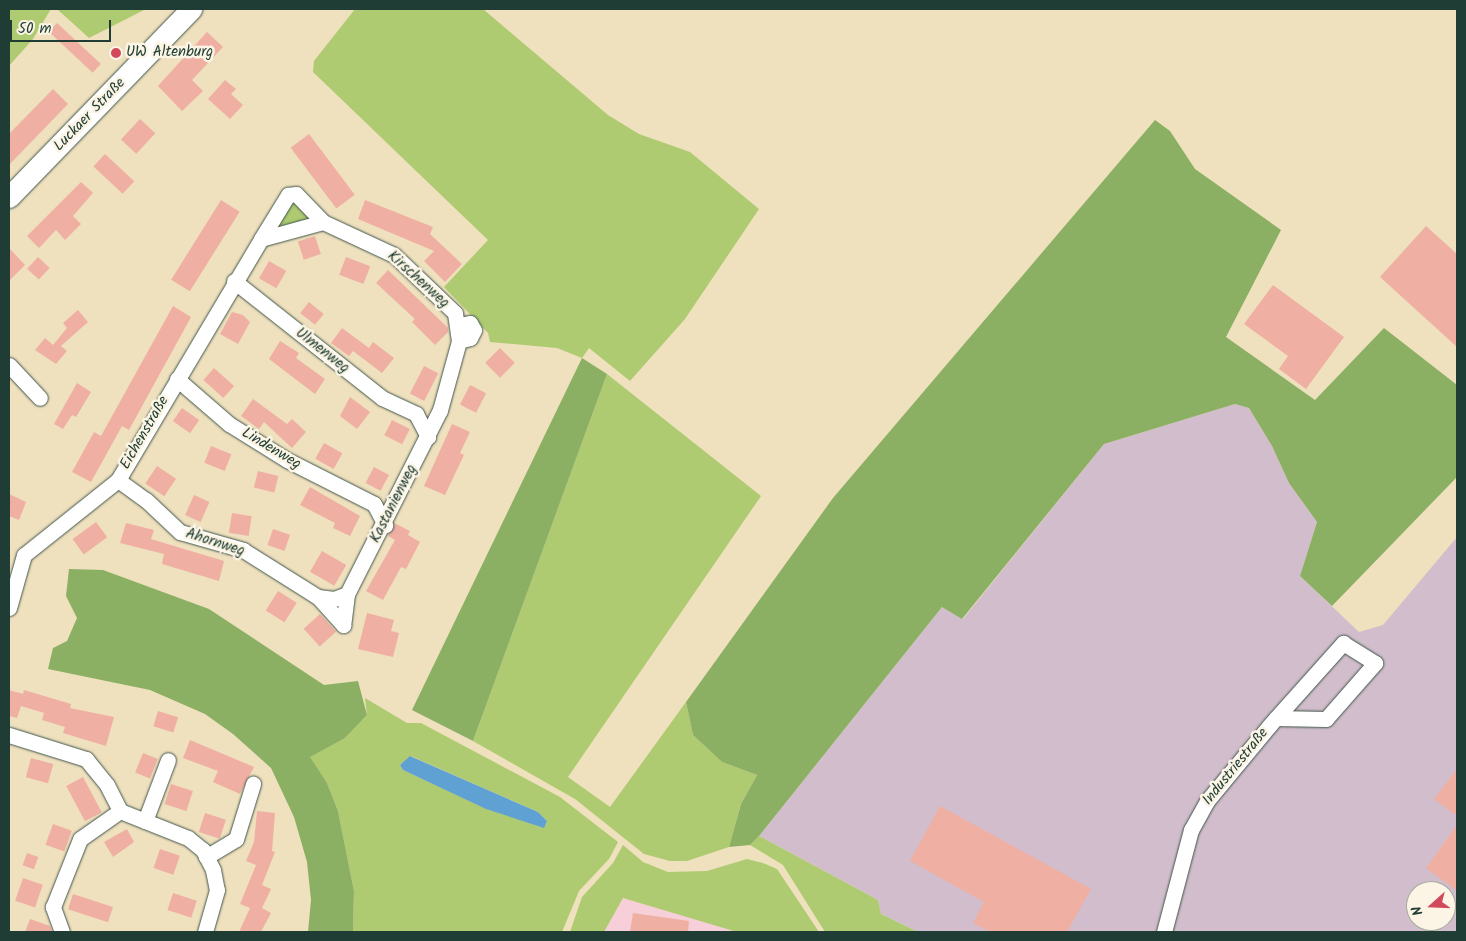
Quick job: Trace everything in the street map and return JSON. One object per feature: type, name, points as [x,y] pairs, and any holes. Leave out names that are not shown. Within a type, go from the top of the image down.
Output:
[{"type":"street","name":"Luckaer Straße","points":[[9,198],[191,9]]},
{"type":"street","name":"Kirschenweg","points":[[261,239],[288,195],[296,194],[323,222],[394,254],[455,313],[458,324],[459,343]]},
{"type":"street","points":[[261,239],[323,222]]},
{"type":"street","name":"Eichenstraße","points":[[9,606],[24,556],[118,480],[234,281],[261,239]]},
{"type":"street","name":"Ulmenweg","points":[[234,281],[382,398],[416,414]]},
{"type":"street","name":"Kastanienweg","points":[[318,597],[343,625],[347,594],[428,437],[440,410],[459,343]]},
{"type":"street","points":[[9,366],[40,398]]},
{"type":"street","name":"Lindenweg","points":[[176,379],[229,424],[270,450],[374,504]]},
{"type":"street","points":[[428,437],[416,414],[440,410]]},
{"type":"street","name":"Ahornweg","points":[[118,480],[146,500],[180,532],[243,550],[318,597]]},
{"type":"street","points":[[384,525],[374,504],[397,499]]},
{"type":"street","points":[[318,597],[334,599],[347,594]]},
{"type":"street","name":"Industriestraße","points":[[1164,932],[1191,830],[1207,801],[1276,718],[1343,643],[1375,663],[1326,719],[1276,718]]},
{"type":"street","points":[[9,735],[86,760],[106,785],[120,811],[188,838],[206,857],[217,890],[205,932]]},
{"type":"street","points":[[145,821],[168,760]]},
{"type":"street","points":[[206,857],[236,839],[253,784]]},
{"type":"street","points":[[62,932],[53,907],[80,839],[120,811]]},
{"type":"shaded area","points":[[1235,404],[1249,408],[1272,446],[1289,483],[1317,522],[1300,576],[1359,632],[1383,625],[1457,537],[1457,932],[918,932],[881,914],[878,900],[759,836],[942,607],[963,619],[1104,444]]},
{"type":"shaded area","points":[[623,898],[737,932],[604,932]]},
{"type":"green space","points":[[9,9],[51,9],[33,39],[9,66]]},
{"type":"green space","points":[[57,9],[146,9],[89,38]]},
{"type":"green space","points":[[355,9],[483,9],[608,115],[639,134],[690,152],[759,209],[685,319],[630,381],[589,348],[582,358],[557,348],[490,342],[488,333],[444,287],[488,240],[313,72],[314,61]]},
{"type":"green space","points":[[1155,120],[1170,131],[1195,169],[1281,230],[1226,337],[1315,400],[1384,328],[1457,385],[1457,477],[1332,606],[1300,576],[1317,522],[1289,483],[1272,446],[1249,408],[1235,404],[1104,444],[962,619],[942,607],[759,836],[750,845],[729,847],[741,804],[757,775],[722,762],[693,735],[686,702],[833,498]]},
{"type":"green space","points":[[293,200],[311,219],[275,229]]},
{"type":"green space","points":[[582,358],[607,374],[473,741],[412,710]]},
{"type":"green space","points":[[607,374],[761,496],[568,777],[610,807],[686,702],[693,735],[722,762],[757,775],[741,804],[729,847],[687,861],[670,861],[644,854],[575,799],[473,741]]},
{"type":"green space","points":[[69,569],[103,570],[209,609],[324,685],[358,681],[367,715],[345,738],[310,757],[327,783],[338,811],[354,891],[353,932],[308,932],[311,900],[307,862],[294,817],[271,768],[233,734],[205,714],[150,690],[48,669],[53,648],[67,641],[77,618],[66,596]]},
{"type":"green space","points":[[365,698],[407,723],[421,723],[560,797],[618,842],[609,859],[579,891],[562,932],[353,932],[354,891],[338,811],[327,783],[309,757],[345,738],[367,715]],"holes":[[[411,756],[538,812],[547,821],[544,827],[487,809],[403,770],[400,765]]]},
{"type":"green space","points":[[759,836],[878,900],[881,914],[918,932],[825,932],[783,865],[750,845]]},
{"type":"green space","points":[[623,845],[643,862],[668,872],[707,871],[747,859],[777,869],[819,932],[737,932],[623,898],[604,932],[570,932],[582,897],[613,863]]},
{"type":"water","points":[[410,756],[538,812],[547,821],[544,828],[486,809],[403,770],[400,765]]},
{"type":"building","points":[[57,23],[101,64],[93,73],[49,32]]},
{"type":"building","points":[[207,32],[223,47],[192,80],[203,91],[182,111],[158,86]]},
{"type":"building","points":[[225,80],[236,89],[231,94],[243,105],[230,119],[208,99]]},
{"type":"building","points":[[53,89],[68,104],[9,165],[9,134]]},
{"type":"building","points":[[140,119],[155,133],[136,154],[121,139]]},
{"type":"building","points":[[309,134],[355,195],[336,209],[291,148]]},
{"type":"building","points":[[105,154],[134,181],[123,194],[93,166]]},
{"type":"building","points":[[81,182],[93,193],[73,216],[81,224],[65,240],[56,230],[39,248],[27,236]]},
{"type":"building","points":[[221,200],[240,212],[190,291],[171,280]]},
{"type":"building","points":[[365,200],[433,227],[430,234],[462,264],[445,282],[424,261],[434,251],[358,219]]},
{"type":"building","points":[[1426,226],[1457,254],[1457,347],[1380,277]]},
{"type":"building","points":[[315,236],[321,254],[304,260],[298,242]]},
{"type":"building","points":[[9,248],[25,265],[9,281]]},
{"type":"building","points":[[38,257],[50,268],[39,280],[27,269]]},
{"type":"building","points":[[346,257],[370,266],[363,284],[339,275]]},
{"type":"building","points":[[269,261],[286,271],[276,288],[259,278]]},
{"type":"building","points":[[388,270],[448,328],[448,332],[435,345],[412,322],[415,319],[376,283]]},
{"type":"building","points":[[1273,285],[1344,337],[1306,389],[1279,369],[1288,356],[1244,324]]},
{"type":"building","points":[[309,302],[324,314],[315,325],[300,313]]},
{"type":"building","points":[[173,306],[191,317],[129,430],[122,426],[91,482],[72,472],[94,432],[101,436]]},
{"type":"building","points":[[78,310],[88,322],[61,346],[67,351],[56,364],[35,350],[45,338],[53,345],[67,328],[63,323]]},
{"type":"building","points":[[232,312],[243,315],[250,322],[238,344],[220,334]]},
{"type":"building","points":[[342,328],[369,348],[373,342],[394,358],[382,373],[353,351],[349,356],[331,343]]},
{"type":"building","points":[[280,341],[299,353],[296,358],[325,379],[315,394],[269,359]]},
{"type":"building","points":[[500,348],[515,363],[500,378],[485,363]]},
{"type":"building","points":[[424,366],[438,373],[424,401],[410,394]]},
{"type":"building","points":[[214,368],[234,386],[223,398],[203,380]]},
{"type":"building","points":[[77,383],[91,392],[76,417],[72,415],[63,429],[54,424]]},
{"type":"building","points":[[470,385],[486,393],[476,413],[460,405]]},
{"type":"building","points":[[350,397],[370,412],[357,429],[340,416]]},
{"type":"building","points":[[253,399],[287,424],[292,419],[306,432],[292,448],[264,422],[259,429],[241,416]]},
{"type":"building","points":[[182,408],[199,420],[190,433],[173,421]]},
{"type":"building","points":[[392,420],[410,429],[402,444],[384,435]]},
{"type":"building","points":[[452,424],[470,432],[460,453],[464,455],[445,495],[424,486]]},
{"type":"building","points":[[324,443],[342,453],[334,469],[315,459]]},
{"type":"building","points":[[211,446],[231,454],[225,471],[204,463]]},
{"type":"building","points":[[157,466],[176,479],[164,496],[145,483]]},
{"type":"building","points":[[374,467],[389,475],[381,491],[366,483]]},
{"type":"building","points":[[258,471],[278,476],[274,493],[254,487]]},
{"type":"building","points":[[310,487],[360,516],[350,536],[333,528],[335,523],[300,505]]},
{"type":"building","points":[[9,494],[26,502],[19,520],[9,516]]},
{"type":"building","points":[[194,495],[210,502],[201,522],[185,515]]},
{"type":"building","points":[[232,513],[252,516],[249,536],[229,533]]},
{"type":"building","points":[[96,522],[107,537],[84,554],[73,539]]},
{"type":"building","points":[[126,523],[154,530],[151,539],[224,561],[219,581],[162,564],[164,554],[120,543]]},
{"type":"building","points":[[394,523],[410,531],[408,535],[420,542],[406,569],[401,567],[383,600],[366,591],[395,540],[388,536]]},
{"type":"building","points":[[273,529],[290,535],[284,551],[267,545]]},
{"type":"building","points":[[322,551],[346,565],[334,586],[310,572]]},
{"type":"building","points":[[278,591],[297,603],[284,622],[266,611]]},
{"type":"building","points":[[367,613],[394,620],[391,631],[399,633],[393,657],[358,649]]},
{"type":"building","points":[[320,614],[336,632],[320,647],[304,629]]},
{"type":"building","points":[[9,690],[23,694],[24,690],[71,704],[70,708],[114,717],[106,746],[63,733],[65,727],[42,720],[44,713],[21,706],[17,718],[9,716]]},
{"type":"building","points":[[158,711],[178,717],[173,732],[153,726]]},
{"type":"building","points":[[190,740],[254,767],[240,794],[213,782],[218,771],[183,758]]},
{"type":"building","points":[[143,753],[158,759],[150,778],[135,772]]},
{"type":"building","points":[[31,758],[53,764],[48,783],[26,777]]},
{"type":"building","points":[[1457,769],[1457,816],[1434,799]]},
{"type":"building","points":[[83,777],[102,812],[85,821],[66,786]]},
{"type":"building","points":[[171,784],[193,791],[186,811],[165,804]]},
{"type":"building","points":[[940,806],[1091,889],[1067,932],[990,932],[973,923],[984,902],[910,861]]},
{"type":"building","points":[[257,811],[275,813],[272,851],[275,852],[262,885],[271,889],[262,908],[271,913],[261,932],[239,932],[250,908],[240,904],[256,865],[246,861],[254,842]]},
{"type":"building","points":[[205,813],[226,820],[220,839],[199,832]]},
{"type":"building","points":[[53,824],[72,831],[64,852],[45,845]]},
{"type":"building","points":[[1457,825],[1457,891],[1456,881],[1444,881],[1426,868]]},
{"type":"building","points":[[127,829],[134,842],[113,857],[104,842]]},
{"type":"building","points":[[160,849],[180,856],[173,875],[153,868]]},
{"type":"building","points":[[27,853],[38,857],[34,869],[23,865]]},
{"type":"building","points":[[23,878],[43,885],[35,908],[15,901]]},
{"type":"building","points":[[173,893],[197,901],[191,918],[167,910]]},
{"type":"building","points":[[73,894],[113,907],[108,922],[68,909]]},
{"type":"building","points":[[633,913],[689,921],[688,932],[630,932]]},
{"type":"building","points":[[30,919],[50,926],[52,932],[25,932]]},
{"type":"place","name":"UW Altenburg","points":[[116,53]]}]
